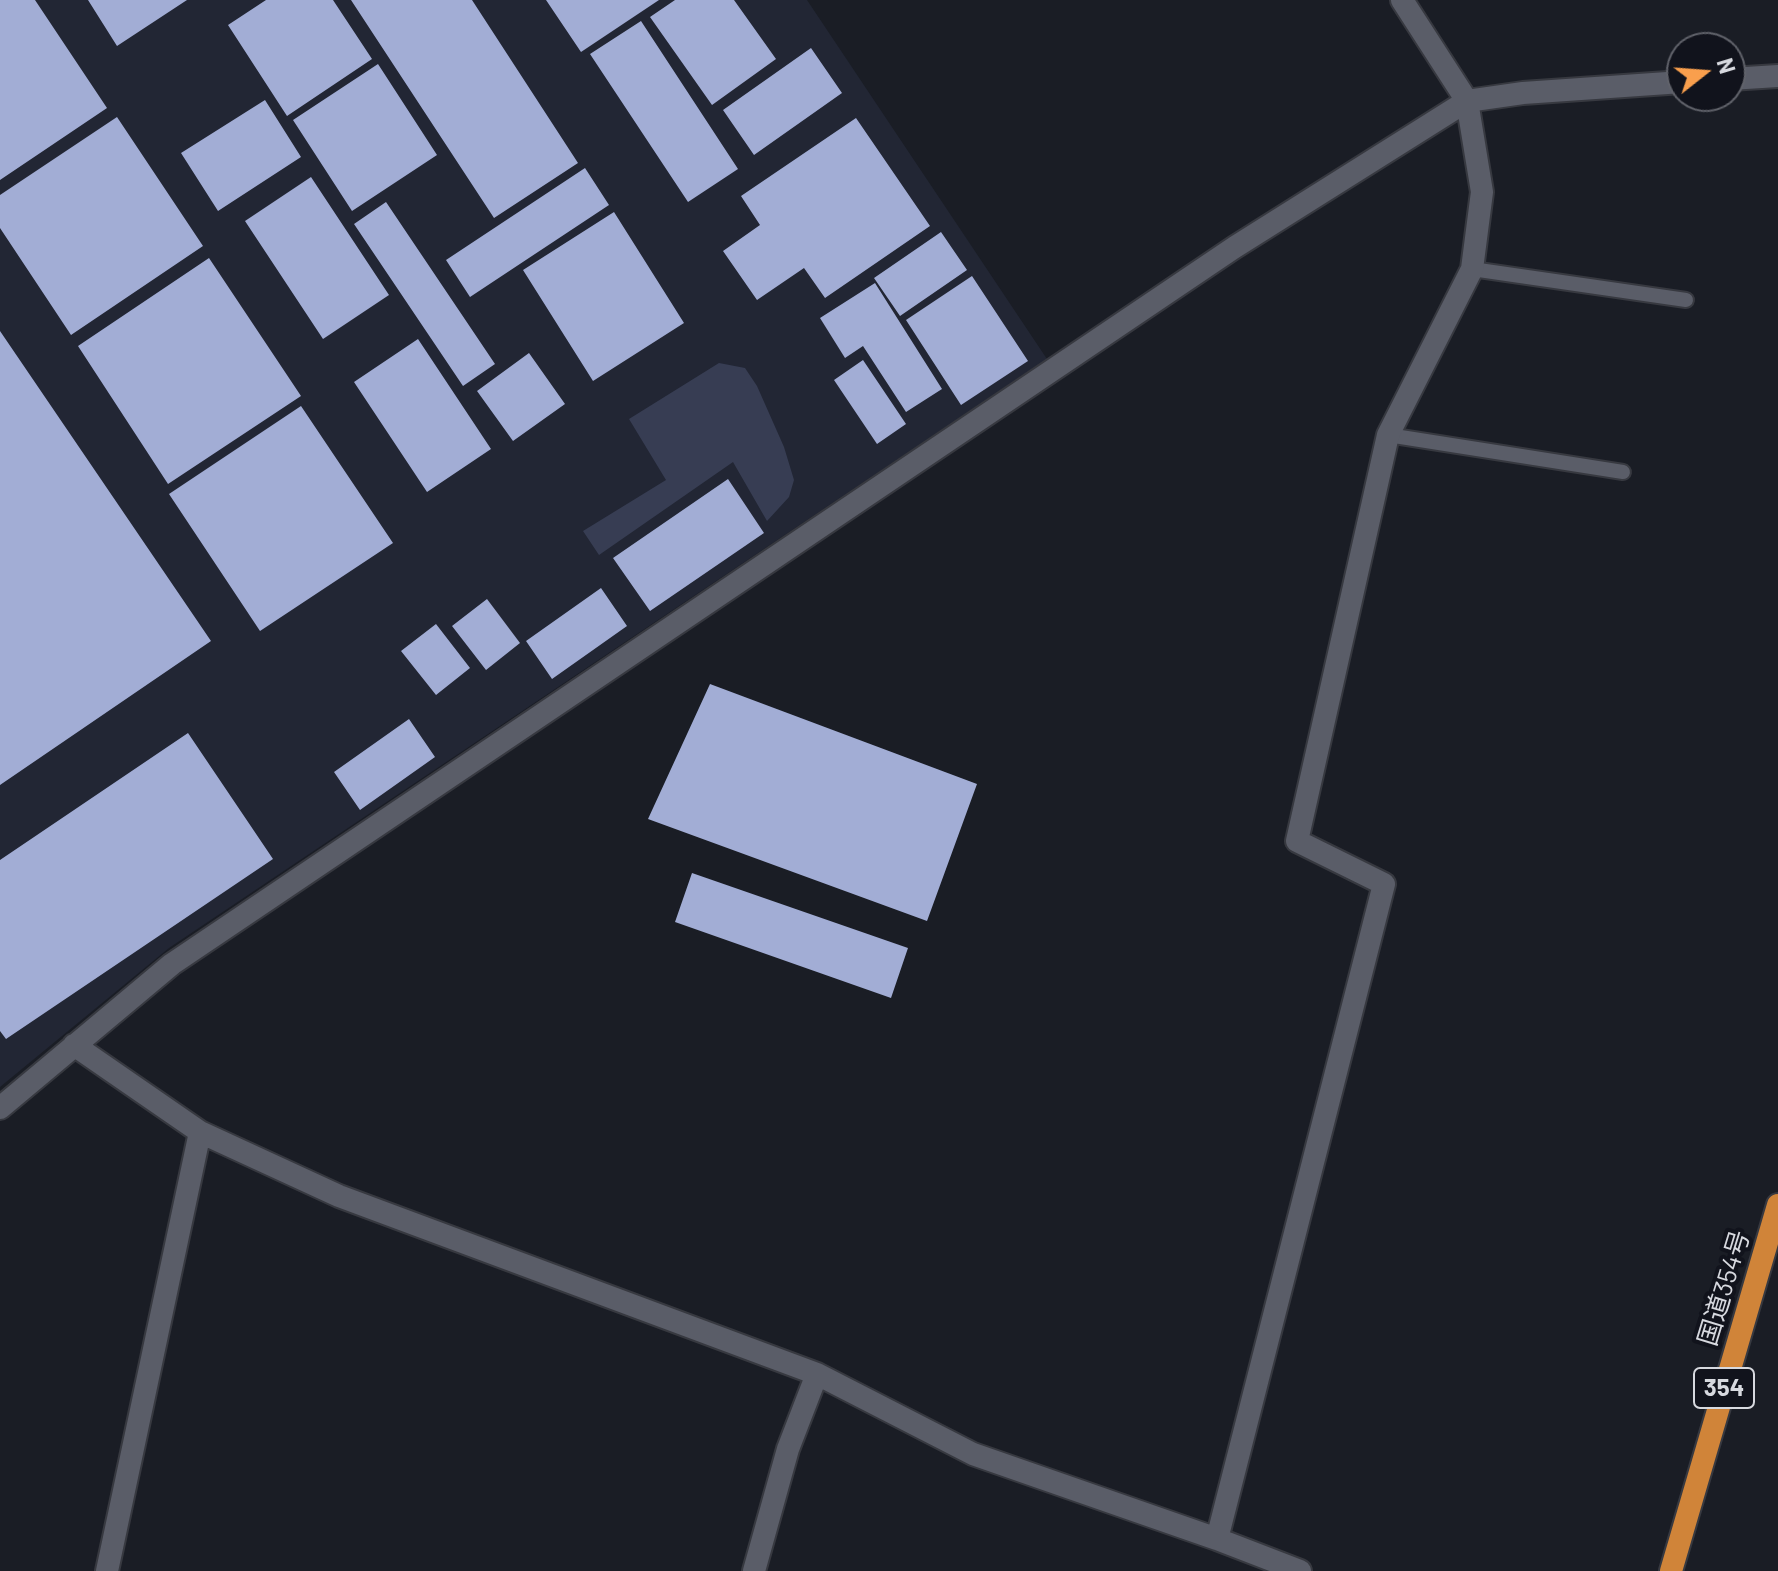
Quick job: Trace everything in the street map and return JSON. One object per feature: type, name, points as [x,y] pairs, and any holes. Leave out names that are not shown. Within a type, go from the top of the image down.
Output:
[{"type":"highway","name":"国道354号","points":[[1671,1571],[1778,1205]]},
{"type":"street","points":[[1217,1539],[1384,884],[1297,841],[1388,435],[1472,269],[1482,192],[1467,101],[1402,0]]},
{"type":"street","points":[[1746,78],[1778,76]]},
{"type":"street","points":[[0,1108],[172,964],[1235,247],[1467,101],[1523,93],[1666,83]]},
{"type":"street","points":[[74,1045],[200,1132],[339,1196],[817,1374],[973,1454],[1300,1571]]},
{"type":"street","points":[[107,1571],[200,1132]]},
{"type":"street","points":[[754,1571],[788,1449],[817,1374]]},
{"type":"lane","points":[[1472,269],[1686,300]]},
{"type":"lane","points":[[1388,435],[1623,472]]},
{"type":"shaded area","points":[[0,0],[807,0],[1047,359],[169,948],[0,1087]]},
{"type":"shaded area","points":[[719,363],[745,368],[757,386],[784,447],[794,480],[789,497],[767,521],[733,462],[599,555],[583,531],[666,480],[629,419]]},
{"type":"building","points":[[0,0],[35,0],[107,108],[0,180]]},
{"type":"building","points":[[88,0],[187,0],[117,46]]},
{"type":"building","points":[[266,0],[333,0],[372,59],[287,116],[228,25]]},
{"type":"building","points":[[351,0],[472,0],[578,163],[494,218]]},
{"type":"building","points":[[546,0],[659,0],[581,52]]},
{"type":"building","points":[[675,0],[734,0],[776,59],[712,105],[650,17]]},
{"type":"building","points":[[641,21],[738,169],[688,202],[590,54]]},
{"type":"building","points":[[811,48],[842,93],[754,155],[723,110]]},
{"type":"building","points":[[378,64],[437,155],[352,211],[293,120]]},
{"type":"building","points":[[265,100],[301,157],[218,211],[181,153]]},
{"type":"building","points":[[117,117],[203,246],[71,335],[0,228],[0,195]]},
{"type":"building","points":[[856,118],[930,226],[825,298],[804,268],[757,300],[723,251],[760,225],[741,196]]},
{"type":"building","points":[[585,168],[609,205],[470,297],[446,260]]},
{"type":"building","points":[[311,177],[389,295],[323,339],[245,221]]},
{"type":"building","points":[[386,202],[495,364],[463,386],[354,224]]},
{"type":"building","points":[[614,212],[684,323],[593,381],[523,270]]},
{"type":"building","points":[[941,232],[967,270],[900,316],[874,278]]},
{"type":"building","points":[[209,258],[301,396],[168,484],[78,346]]},
{"type":"building","points":[[972,276],[1028,361],[961,405],[906,320]]},
{"type":"building","points":[[875,283],[942,389],[906,412],[863,346],[845,358],[820,318]]},
{"type":"building","points":[[0,331],[211,641],[0,785]]},
{"type":"building","points":[[418,339],[491,449],[427,492],[354,382]]},
{"type":"building","points":[[529,353],[565,404],[513,441],[477,391]]},
{"type":"building","points":[[863,360],[906,424],[877,444],[834,380]]},
{"type":"building","points":[[301,406],[393,543],[260,631],[169,494]]},
{"type":"building","points":[[728,479],[764,533],[650,611],[613,558]]},
{"type":"building","points":[[601,588],[627,626],[552,679],[526,641]]},
{"type":"building","points":[[487,599],[520,643],[486,670],[452,626]]},
{"type":"building","points":[[436,624],[470,668],[436,695],[401,651]]},
{"type":"building","points":[[710,684],[977,784],[927,921],[648,819]]},
{"type":"building","points":[[409,719],[435,757],[360,810],[334,772]]},
{"type":"building","points":[[188,733],[273,859],[6,1039],[0,1031],[0,860]]},
{"type":"building","points":[[692,873],[908,948],[891,998],[675,922]]}]
